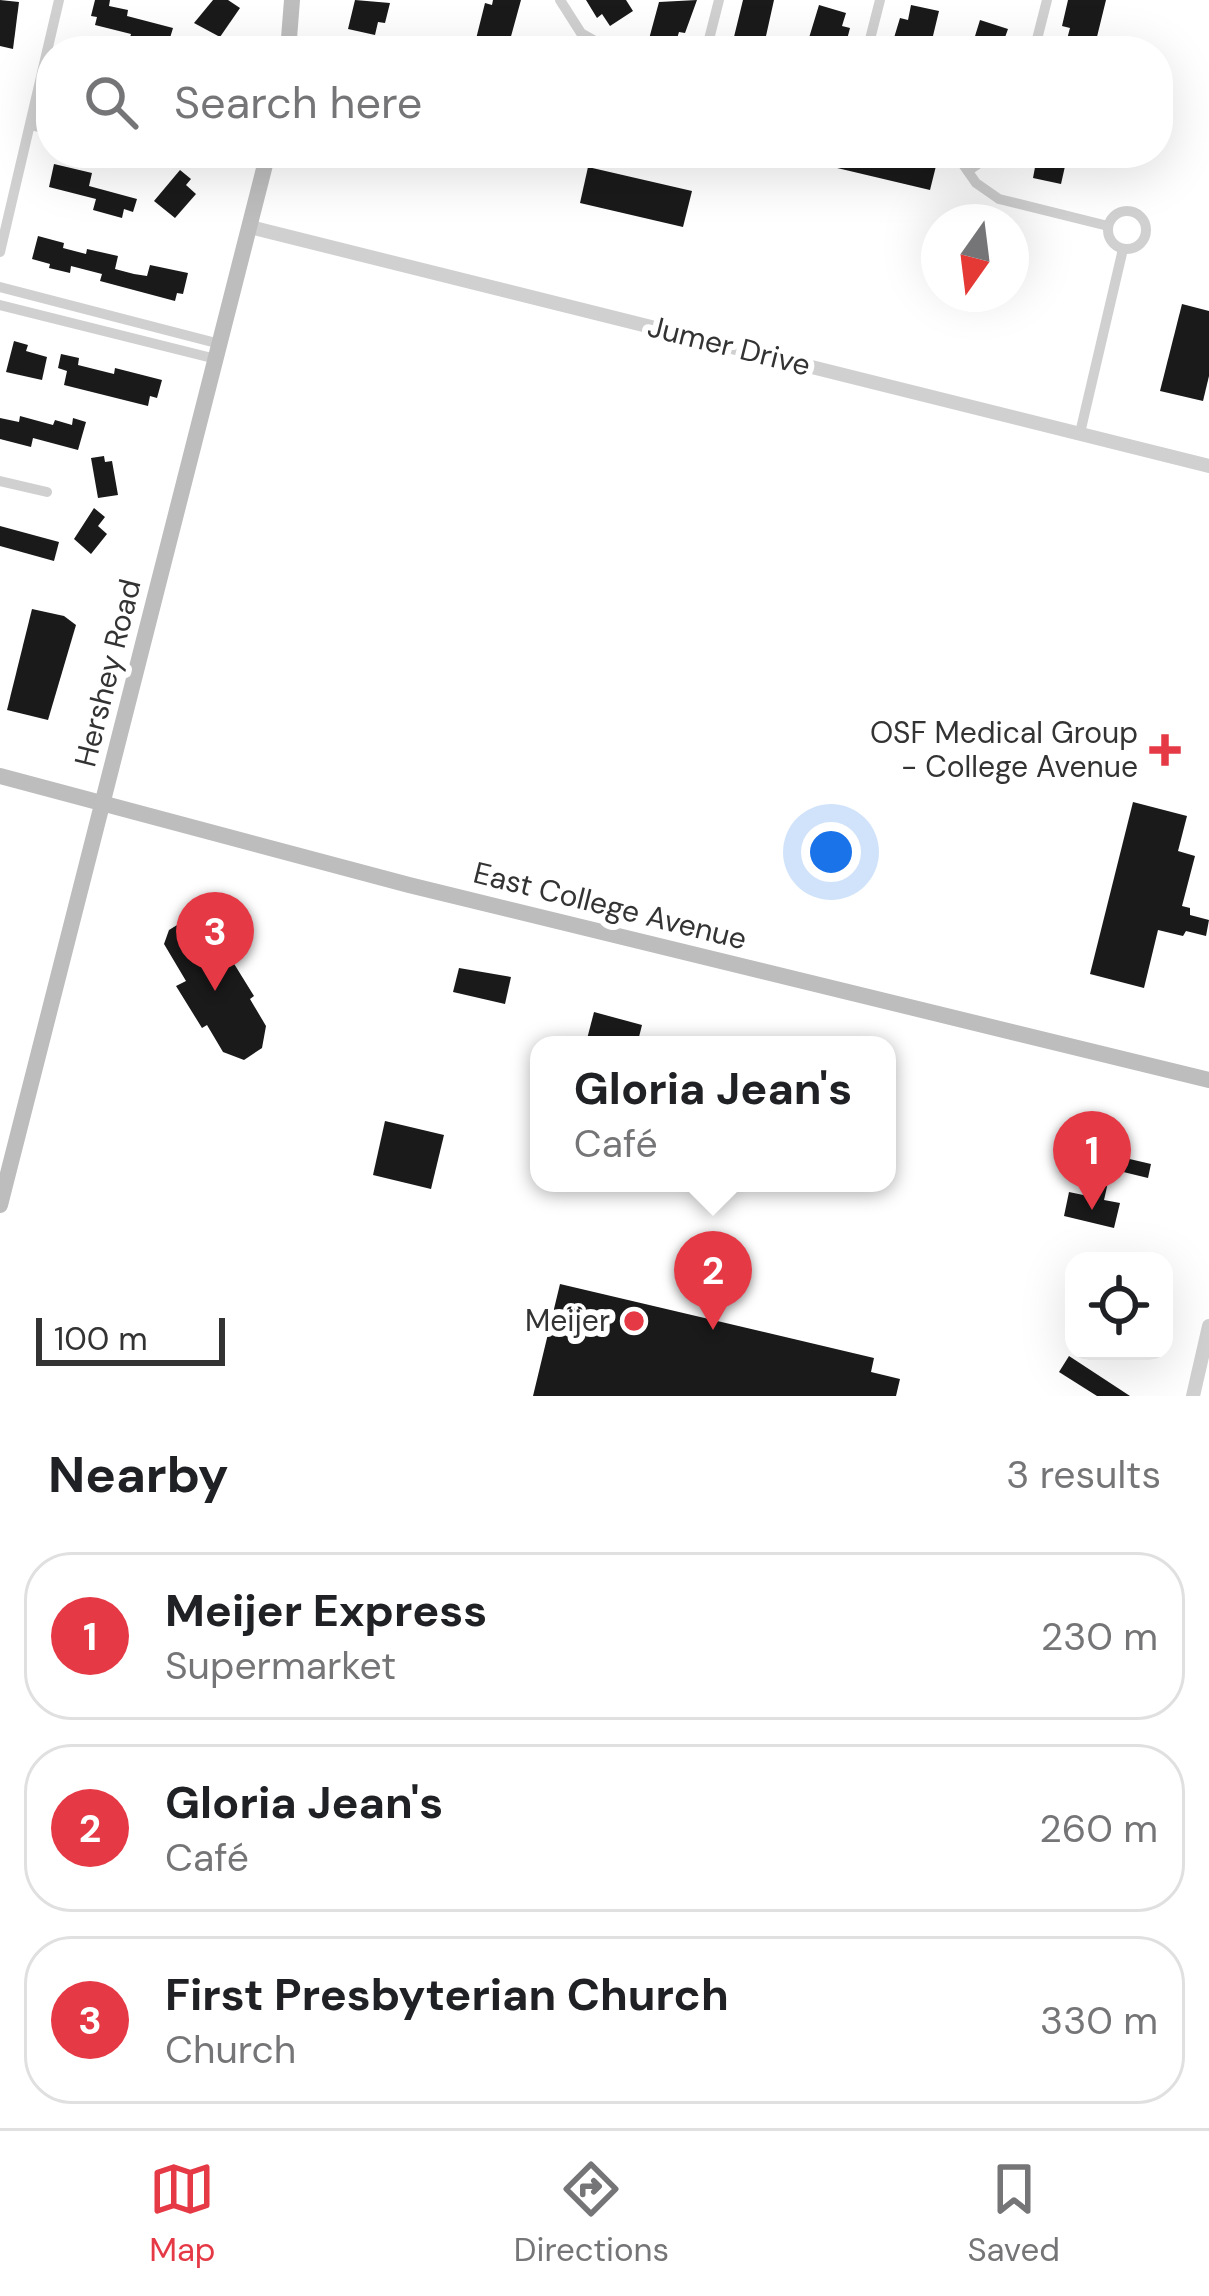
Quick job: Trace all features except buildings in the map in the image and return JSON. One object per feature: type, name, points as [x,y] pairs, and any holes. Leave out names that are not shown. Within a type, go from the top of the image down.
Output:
[{"type":"main road","points":[[289,36],[292,0]]},
{"type":"main road","name":"Hershey Road","points":[[0,1203],[264,168]]},
{"type":"main road","name":"East College Avenue","points":[[0,776],[409,885],[1209,1081]]},
{"type":"street","points":[[51,36],[59,0]]},
{"type":"street","points":[[560,0],[586,36]]},
{"type":"street","points":[[710,36],[719,0]]},
{"type":"street","points":[[870,36],[880,0]]},
{"type":"street","points":[[1038,36],[1047,0]]},
{"type":"street","points":[[0,252],[36,99]]},
{"type":"street","points":[[30,125],[36,126]]},
{"type":"street","points":[[966,168],[999,199],[1108,226]]},
{"type":"street","points":[[968,171],[972,168]]},
{"type":"street","points":[[1132,211],[1143,219],[1145,237],[1136,247],[1124,249],[1113,243],[1108,226],[1120,212],[1132,211]]},
{"type":"street","name":"Jumer Drive","points":[[250,227],[1209,466]]},
{"type":"street","points":[[1080,434],[1124,249]]},
{"type":"street","points":[[0,287],[122,319],[218,352]]},
{"type":"street","points":[[0,305],[118,335],[218,352]]},
{"type":"street","points":[[118,335],[122,319]]},
{"type":"street","points":[[0,481],[47,492]]},
{"type":"street","points":[[1192,1396],[1209,1326]]},
{"type":"place","name":"OSF Medical Group - College Avenue","points":[[1165,750]]},
{"type":"place","name":"First Presbyterian Church","points":[[215,991]]},
{"type":"place","name":"Meijer Express","points":[[1092,1210]]},
{"type":"place","name":"Meijer","points":[[634,1321]]},
{"type":"place","name":"Gloria Jean's","points":[[713,1330]]}]
